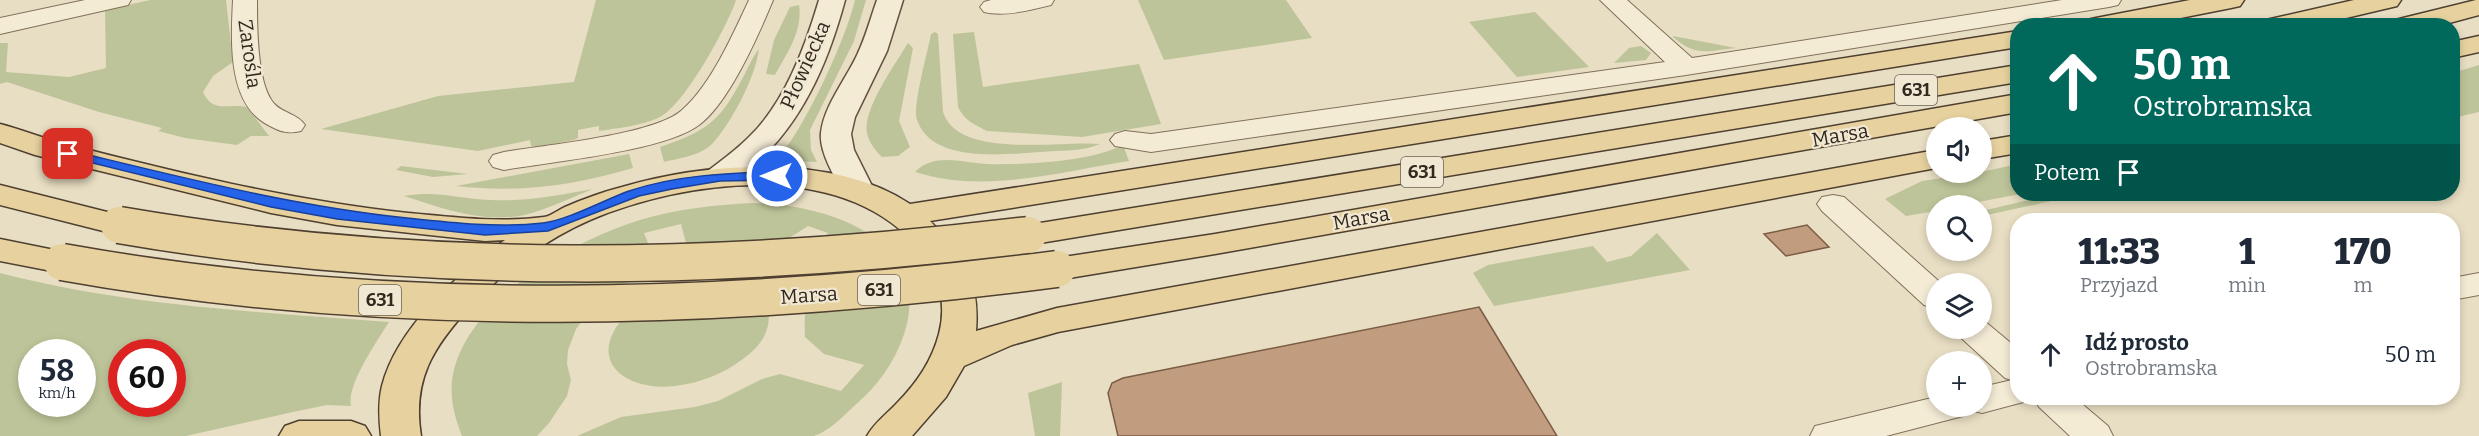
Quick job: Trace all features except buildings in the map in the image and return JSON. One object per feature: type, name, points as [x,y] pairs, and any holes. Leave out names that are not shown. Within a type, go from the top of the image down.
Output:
[{"type":"main road","name":"Płowiecka","points":[[720,177],[760,143],[785,112],[825,27],[832,0]]},
{"type":"main road","points":[[858,190],[839,150],[836,134],[840,117],[873,51],[890,0]]},
{"type":"main road","points":[[2137,18],[2230,0]]},
{"type":"main road","points":[[2310,18],[2388,0]]},
{"type":"main road","points":[[2436,18],[2479,7]]},
{"type":"main road","points":[[904,215],[2010,40]]},
{"type":"main road","points":[[2460,48],[2479,44]]},
{"type":"main road","points":[[1815,106],[1876,82],[2010,55]]},
{"type":"main road","name":"Marsa","points":[[0,195],[119,225],[275,249],[391,259],[600,265],[739,261],[864,253],[1028,235],[2010,74]]},
{"type":"main road","name":"Marsa","points":[[0,250],[199,284],[367,299],[569,304],[700,301],[855,292],[1023,274],[1174,251],[2010,104]]},
{"type":"main road","points":[[0,134],[46,148],[237,195],[337,215],[485,231],[548,227]]},
{"type":"main road","points":[[1992,138],[2010,139]]},
{"type":"main road","points":[[1681,163],[1861,152],[1926,142]]},
{"type":"main road","points":[[1992,148],[2010,145]]},
{"type":"main road","name":"Marsa","points":[[950,357],[999,336],[1057,320],[1926,161]]},
{"type":"main road","points":[[401,436],[397,416],[399,387],[417,347],[475,277],[506,253],[548,227],[635,193],[720,177],[794,177],[858,190],[904,215],[934,240],[945,255],[958,282],[962,305],[958,333],[950,357],[928,394],[888,436]]},
{"type":"main road","points":[[299,436],[351,436]]},
{"type":"street","points":[[0,26],[119,0]]},
{"type":"street","name":"Zarośla","points":[[244,0],[253,90],[260,105],[271,116],[291,125]]},
{"type":"street","points":[[504,161],[640,138],[690,119],[708,97],[761,0]]},
{"type":"street","points":[[993,6],[1042,0]]},
{"type":"street","points":[[1612,0],[1686,67]]},
{"type":"street","points":[[1125,140],[1151,143],[1686,67],[2108,0]]},
{"type":"street","points":[[1833,204],[1926,288]]},
{"type":"street","points":[[2460,288],[2479,284]]},
{"type":"street","points":[[1984,339],[2010,362]]},
{"type":"street","points":[[1992,398],[2010,394]]},
{"type":"street","points":[[2060,405],[2094,436]]},
{"type":"street","points":[[1829,436],[1926,413]]},
{"type":"green space","points":[[150,0],[226,0],[233,62],[213,76],[203,92],[211,103],[216,105],[247,107],[269,136],[251,136],[237,145],[185,138],[158,131],[162,128],[99,112],[7,82],[0,84],[0,43],[8,43],[6,72],[69,77],[106,68],[105,10]]},
{"type":"green space","points":[[596,0],[736,0],[714,47],[691,83],[668,111],[644,123],[599,131],[599,126],[578,130],[578,138],[574,140],[535,147],[531,146],[530,140],[478,151],[321,129],[438,96],[574,82]]},
{"type":"green space","points":[[855,0],[866,0],[854,41],[810,130],[811,150],[817,162],[776,160],[798,129],[822,84],[843,38]]},
{"type":"green space","points":[[1138,0],[1286,0],[1312,38],[1164,60]]},
{"type":"green space","points":[[799,5],[799,24],[789,50],[775,75],[766,74],[774,40],[790,7]]},
{"type":"green space","points":[[1535,12],[1589,67],[1517,77],[1469,22]]},
{"type":"green space","points":[[935,32],[938,34],[943,112],[952,127],[969,137],[989,142],[1038,145],[1100,144],[1071,150],[990,154],[953,150],[938,144],[925,134],[917,120],[916,113],[918,92],[931,34]]},
{"type":"green space","points":[[974,32],[983,87],[1139,64],[1161,124],[1082,137],[987,131],[967,119],[958,107],[953,34]]},
{"type":"green space","points":[[1673,37],[1736,48],[1695,50],[1688,48]]},
{"type":"green space","points":[[908,43],[913,48],[899,121],[910,147],[898,156],[882,157],[869,140],[867,123],[881,87]]},
{"type":"green space","points":[[1641,46],[1651,53],[1646,60],[1614,63],[1629,48]]},
{"type":"green space","points":[[759,49],[748,86],[734,112],[712,144],[689,156],[664,162],[660,147],[699,131],[709,124],[733,95]]},
{"type":"green space","points":[[2479,65],[2479,112],[2460,116],[2460,71]]},
{"type":"green space","points":[[1123,145],[1129,161],[1022,179],[968,181],[915,172],[931,162],[940,160],[986,164],[1037,163],[1075,159],[1109,151]]},
{"type":"green space","points":[[629,154],[633,168],[589,179],[524,188],[456,186]]},
{"type":"green space","points":[[401,166],[468,174],[433,177],[396,170]]},
{"type":"green space","points":[[2010,166],[2010,196],[1992,199],[1992,195],[1926,195],[1926,213],[1906,216],[1885,199],[1926,180],[1926,183],[1992,183],[1992,170]]},
{"type":"green space","points":[[593,189],[541,210],[506,217],[471,215],[404,196],[427,194],[517,200]]},
{"type":"green space","points":[[2024,201],[2052,201],[1992,214],[1992,209]]},
{"type":"green space","points":[[752,203],[808,210],[836,218],[862,230],[884,246],[900,267],[909,293],[907,324],[900,345],[878,382],[834,425],[814,436],[577,436],[621,417],[695,407],[718,401],[762,379],[780,374],[841,391],[864,365],[824,354],[805,337],[804,297],[791,272],[805,251],[828,233],[808,226],[768,252],[691,248],[686,243],[681,224],[644,233],[652,253],[633,280],[614,289],[588,313],[576,329],[568,350],[567,364],[571,380],[567,396],[537,436],[462,436],[455,413],[452,390],[453,374],[463,347],[479,321],[501,298],[527,277],[584,242],[640,220],[695,208]]},
{"type":"green space","points":[[1657,233],[1690,270],[1494,306],[1473,273],[1488,265],[1593,246],[1607,262],[1631,256]]},
{"type":"green space","points":[[0,273],[96,293],[145,300],[243,311],[389,322],[358,375],[353,387],[351,406],[327,405],[186,436],[0,436]]},
{"type":"green space","points":[[768,309],[766,331],[755,349],[727,369],[693,383],[655,386],[638,383],[624,377],[614,368],[609,356],[609,343],[616,327],[630,311]]},
{"type":"green space","points":[[1062,382],[1060,436],[1035,436],[1028,393]]},
{"type":"route","points":[[68,154],[271,203],[337,215],[485,231],[548,227],[635,193],[672,185],[720,177],[777,176]]}]
